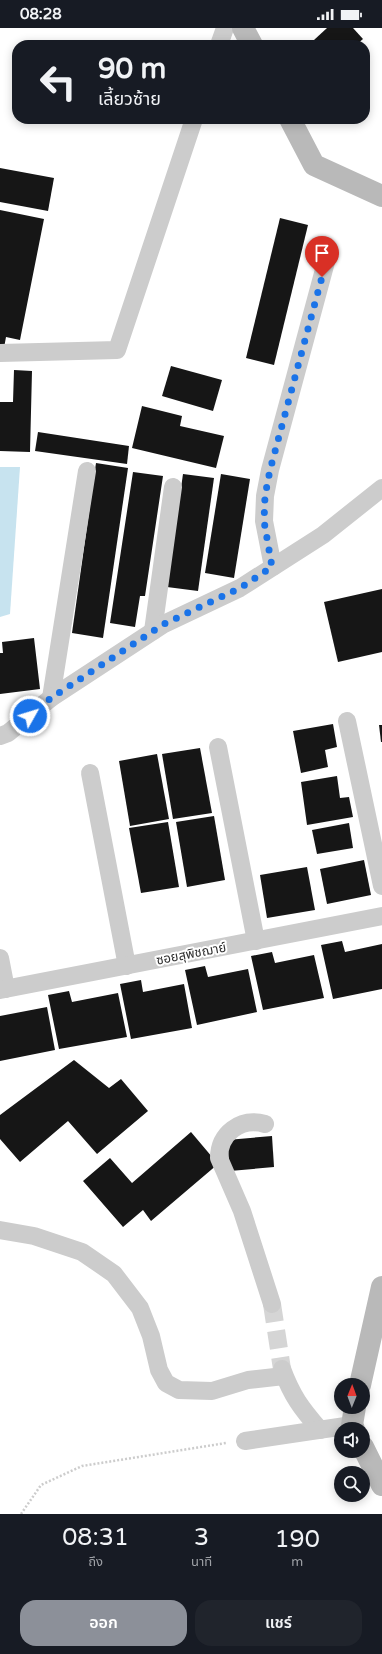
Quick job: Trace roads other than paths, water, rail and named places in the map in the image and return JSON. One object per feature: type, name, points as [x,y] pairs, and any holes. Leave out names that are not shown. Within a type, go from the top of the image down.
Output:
[{"type":"street","points":[[221,40],[225,28]]},
{"type":"street","points":[[243,28],[249,40]]},
{"type":"street","points":[[0,353],[117,350],[192,124]]},
{"type":"street","points":[[293,124],[314,165],[382,196]]},
{"type":"street","points":[[272,567],[264,521],[265,496],[270,470],[326,262]]},
{"type":"street","points":[[51,698],[87,471]]},
{"type":"street","points":[[153,631],[174,487]]},
{"type":"street","points":[[0,736],[8,733],[51,698],[164,624],[240,588],[323,535],[382,488]]},
{"type":"street","points":[[347,721],[382,886]]},
{"type":"street","points":[[218,747],[256,941]]},
{"type":"street","points":[[90,773],[127,966]]},
{"type":"street","name":"ซอยสุพิชฌาย์","points":[[3,989],[382,916]]},
{"type":"street","points":[[0,958],[3,989]]},
{"type":"street","points":[[264,1124],[258,1122],[247,1123],[228,1132],[219,1149],[219,1158],[242,1211],[272,1304]]},
{"type":"street","points":[[0,1230],[34,1236],[82,1252],[114,1274],[140,1308],[151,1336],[159,1370],[166,1382],[179,1390],[212,1391],[248,1380],[283,1373],[288,1387],[300,1406],[320,1430]]},
{"type":"street","points":[[362,1378],[382,1287]]},
{"type":"street","points":[[244,1441],[320,1430],[354,1420]]},
{"type":"street","points":[[368,1458],[382,1485]]},
{"type":"water","points":[[0,467],[20,467],[10,614],[0,617]]},
{"type":"tunnel","points":[[272,1304],[282,1369]]}]
